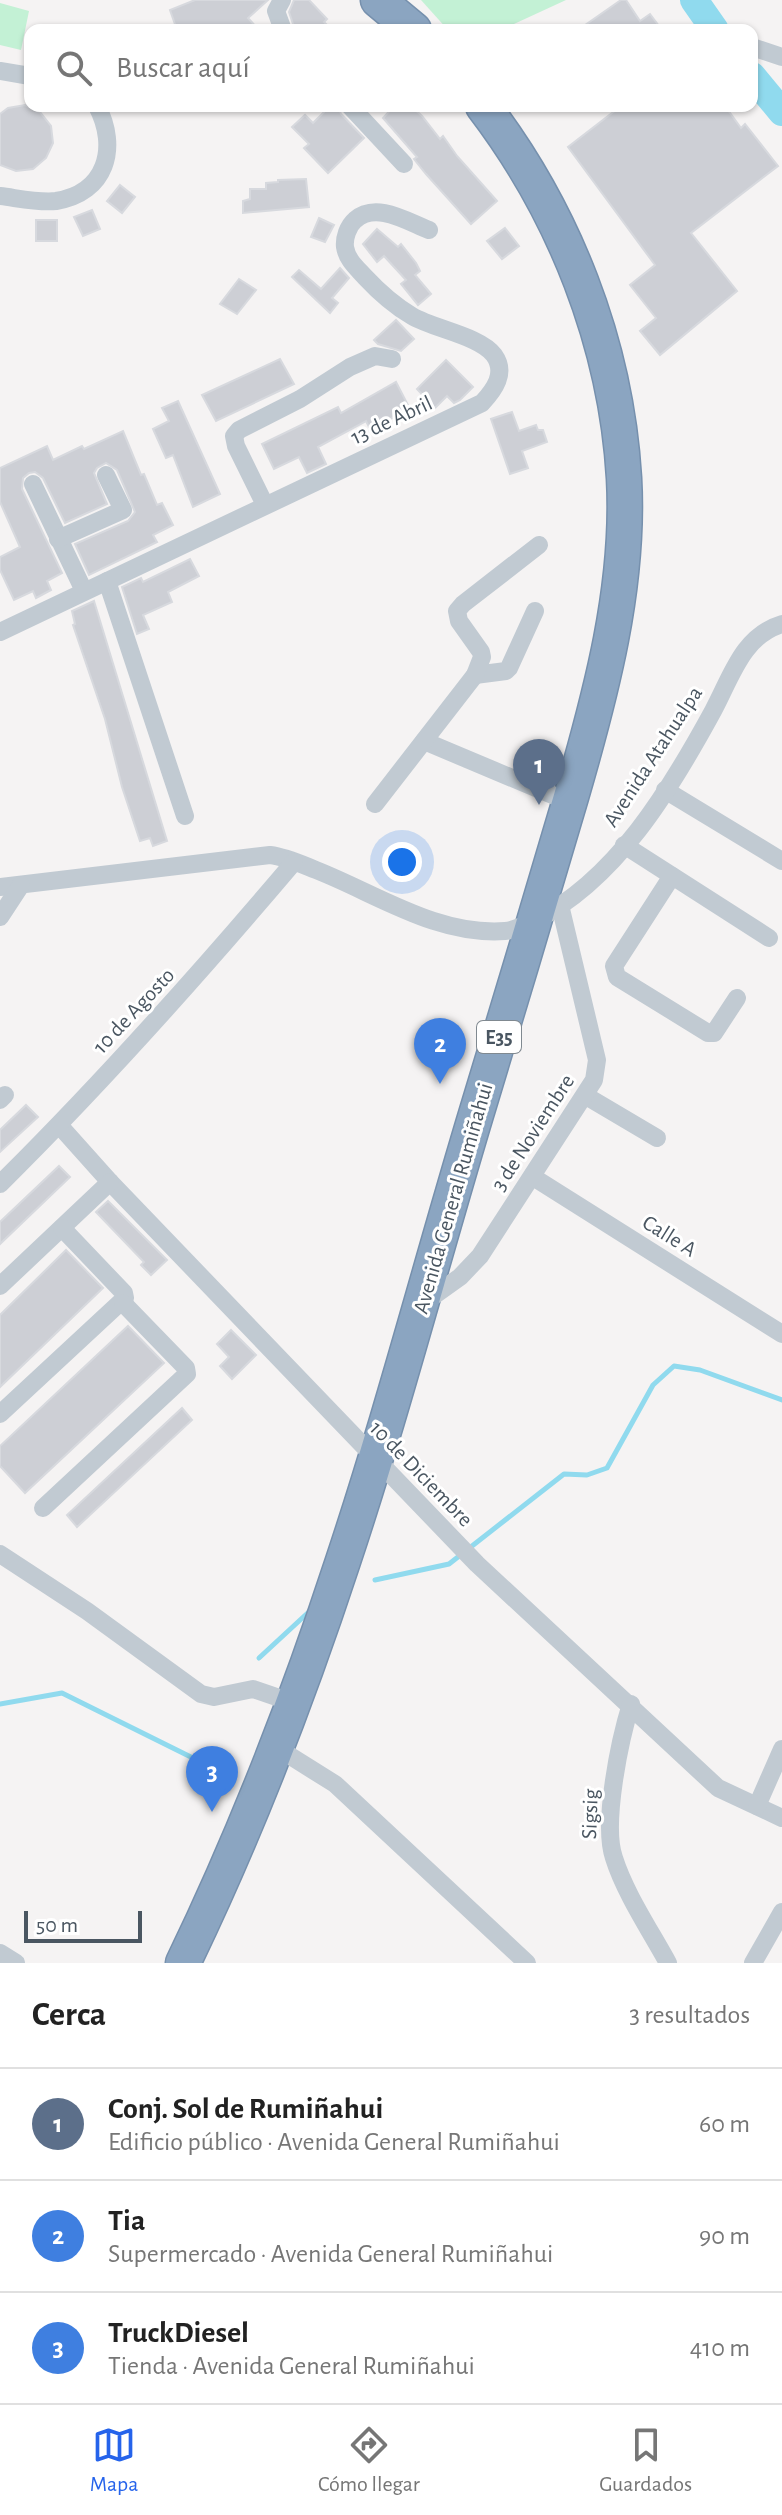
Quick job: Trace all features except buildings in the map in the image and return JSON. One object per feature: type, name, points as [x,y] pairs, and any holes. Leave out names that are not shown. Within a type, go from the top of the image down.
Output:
[{"type":"highway","points":[[378,0],[407,24]]},
{"type":"highway","name":"Avenida General Rumiñahui","points":[[183,1963],[233,1855],[294,1703],[375,1459],[421,1305],[548,912],[569,802],[603,678],[617,597],[624,538],[624,478],[617,419],[593,312],[552,211],[521,159],[487,112]]},
{"type":"street","points":[[281,24],[276,11],[282,0]]},
{"type":"street","points":[[758,49],[782,57]]},
{"type":"street","points":[[0,71],[24,75]]},
{"type":"street","points":[[0,196],[53,201],[78,195],[96,181],[105,164],[108,148],[108,131],[100,112]]},
{"type":"street","points":[[356,112],[404,164]]},
{"type":"street","name":"13 de Abril","points":[[0,632],[482,403],[497,387],[499,367],[494,355],[483,345],[413,316],[377,290],[348,257],[344,243],[350,226],[359,216],[370,213],[382,212],[429,230]]},
{"type":"street","points":[[265,505],[236,446],[234,436],[239,430],[300,399],[350,367],[375,356],[392,359]]},
{"type":"street","points":[[58,539],[123,510],[106,475]]},
{"type":"street","points":[[33,484],[84,591]]},
{"type":"street","points":[[375,804],[475,675],[481,652],[459,621],[457,611],[539,545]]},
{"type":"street","points":[[107,581],[185,816]]},
{"type":"street","points":[[475,675],[509,668],[535,611]]},
{"type":"street","name":"Avenida Atahualpa","points":[[0,887],[270,855],[294,862],[438,924],[504,931],[521,927],[592,882],[624,845],[665,790],[713,710],[739,658],[770,628],[782,624]]},
{"type":"street","points":[[424,741],[569,802]]},
{"type":"street","points":[[665,790],[782,861]]},
{"type":"street","points":[[624,845],[769,938]]},
{"type":"street","name":"10 de Agosto","points":[[0,1184],[196,977],[294,862]]},
{"type":"street","points":[[672,876],[614,966],[614,972],[617,977],[708,1033],[719,1029],[737,998]]},
{"type":"street","points":[[0,917],[21,885]]},
{"type":"street","name":"3 de Noviembre","points":[[421,1305],[460,1277],[480,1256],[594,1080],[597,1060],[548,912]]},
{"type":"street","points":[[586,1096],[657,1138]]},
{"type":"street","name":"10 de Diciembre","points":[[59,1125],[455,1543],[718,1788],[782,1818]]},
{"type":"street","name":"Calle A","points":[[533,1177],[782,1334]]},
{"type":"street","points":[[0,1286],[110,1182]]},
{"type":"street","points":[[0,1414],[125,1298],[124,1293],[62,1228]]},
{"type":"street","points":[[43,1508],[187,1374],[186,1368],[123,1303]]},
{"type":"street","points":[[0,1554],[87,1611],[201,1694],[214,1697],[253,1689],[294,1703]]},
{"type":"street","name":"Sigsig","points":[[631,1704],[616,1768],[611,1847],[618,1868],[668,1963]]},
{"type":"street","points":[[276,1747],[335,1784],[527,1963]]},
{"type":"street","points":[[757,1806],[782,1749]]},
{"type":"street","points":[[753,1963],[782,1912]]},
{"type":"street","points":[[0,1953],[16,1963]]},
{"type":"green space","points":[[421,0],[566,0],[514,24],[443,24]]},
{"type":"green space","points":[[0,3],[29,11],[21,50],[0,45]]},
{"type":"waterway","points":[[694,0],[711,24]]},
{"type":"waterway","points":[[758,83],[782,112]]},
{"type":"waterway","points":[[375,1580],[449,1564],[564,1474],[587,1475],[607,1468],[653,1385],[674,1366],[700,1370],[782,1400]]},
{"type":"waterway","points":[[259,1658],[312,1609]]},
{"type":"waterway","points":[[0,1704],[62,1693],[209,1766]]},
{"type":"place","name":"Conj. Sol de Rumiñahui","points":[[539,805]]},
{"type":"place","name":"Tia","points":[[440,1084]]},
{"type":"place","name":"TruckDiesel","points":[[212,1812]]}]
